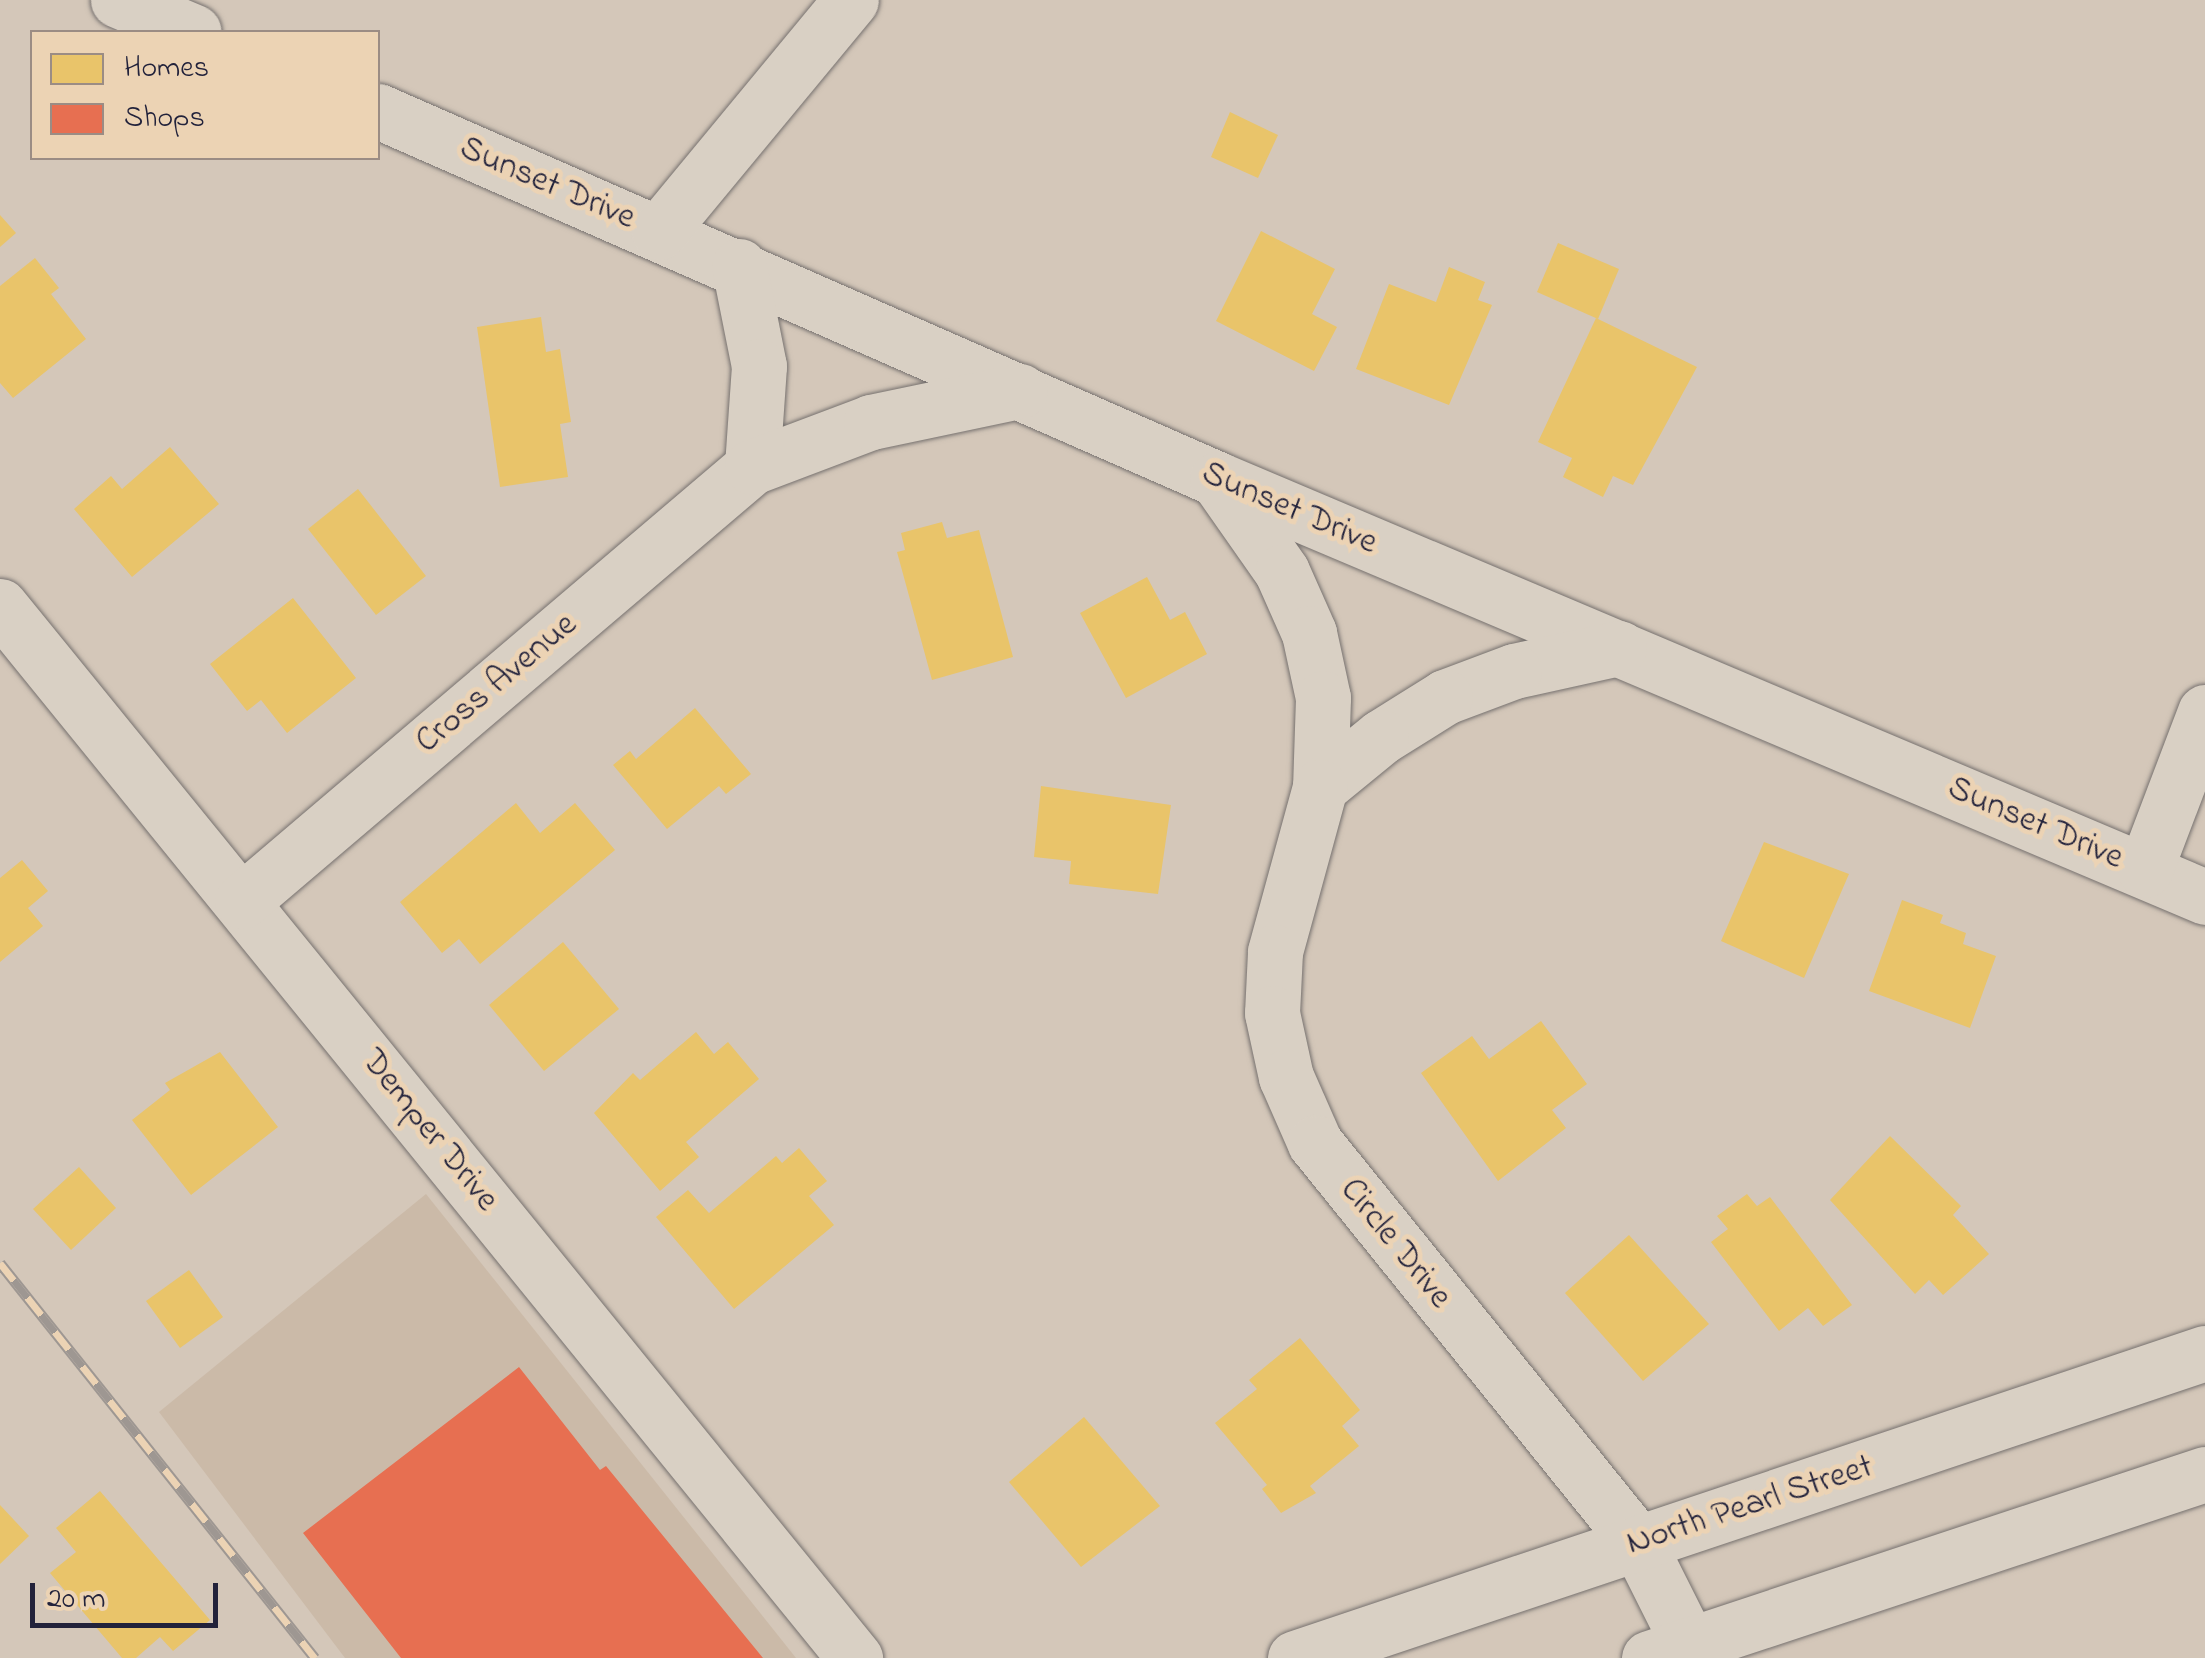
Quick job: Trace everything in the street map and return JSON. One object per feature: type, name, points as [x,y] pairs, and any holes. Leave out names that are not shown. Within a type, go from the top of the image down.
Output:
[{"type":"street","points":[[118,0],[189,30]]},
{"type":"street","points":[[659,232],[851,0]]},
{"type":"street","name":"Sunset Drive","points":[[380,112],[739,266],[1217,479],[2205,897]]},
{"type":"street","points":[[739,266],[759,366],[752,467]]},
{"type":"street","name":"Cross Avenue","points":[[242,901],[752,467],[871,422],[1020,391]]},
{"type":"street","name":"Circle Drive","points":[[1217,479],[1282,572],[1309,633],[1323,698],[1320,787],[1274,952],[1272,1013],[1286,1077],[1315,1143],[1638,1543],[1669,1651]]},
{"type":"street","name":"Demper Drive","points":[[0,606],[856,1658]]},
{"type":"street","points":[[1320,787],[1381,737],[1445,697],[1514,670],[1619,648]]},
{"type":"street","points":[[2145,870],[2205,712]]},
{"type":"street","name":"North Pearl Street","points":[[1295,1658],[2205,1353]]},
{"type":"street","points":[[1669,1651],[2205,1474]]},
{"type":"shaded area","points":[[426,1194],[796,1658],[345,1658],[159,1412]]},
{"type":"building: Homes","points":[[1230,112],[1278,135],[1258,178],[1211,157]]},
{"type":"building: Homes","points":[[0,215],[16,233],[0,247]]},
{"type":"building: Homes","points":[[1261,231],[1335,269],[1312,314],[1337,327],[1314,371],[1216,321]]},
{"type":"building: Homes","points":[[1558,243],[1619,269],[1598,319],[1537,292]]},
{"type":"building: Homes","points":[[35,258],[59,288],[51,294],[86,339],[13,398],[0,383],[0,286]]},
{"type":"building: Homes","points":[[1449,267],[1485,282],[1478,300],[1492,305],[1449,405],[1356,369],[1389,284],[1436,302]]},
{"type":"building: Homes","points":[[541,317],[546,352],[560,349],[571,422],[560,424],[568,477],[500,487],[477,327]]},
{"type":"building: Homes","points":[[1596,318],[1697,367],[1633,485],[1613,476],[1603,497],[1563,477],[1572,458],[1538,442]]},
{"type":"building: Homes","points":[[170,447],[219,504],[132,577],[74,509],[111,476],[122,489]]},
{"type":"building: Homes","points":[[358,489],[426,576],[376,615],[308,529]]},
{"type":"building: Homes","points":[[942,522],[947,538],[979,530],[1013,657],[932,680],[897,552],[905,550],[901,533]]},
{"type":"building: Homes","points":[[1147,577],[1170,620],[1185,612],[1207,654],[1126,698],[1080,613]]},
{"type":"building: Homes","points":[[293,598],[356,678],[287,733],[261,700],[247,711],[210,664]]},
{"type":"building: Homes","points":[[695,708],[751,774],[726,794],[719,786],[667,829],[613,765],[630,751],[636,759]]},
{"type":"building: Homes","points":[[1041,786],[1171,805],[1158,894],[1069,884],[1071,861],[1034,857]]},
{"type":"building: Homes","points":[[516,803],[540,833],[575,803],[615,850],[480,964],[459,939],[442,953],[400,902]]},
{"type":"building: Homes","points":[[1764,842],[1849,874],[1804,978],[1721,941]]},
{"type":"building: Homes","points":[[22,860],[48,891],[28,908],[43,926],[0,962],[0,878]]},
{"type":"building: Homes","points":[[1902,900],[1943,915],[1940,923],[1966,933],[1963,944],[1996,956],[1970,1028],[1869,991]]},
{"type":"building: Homes","points":[[563,942],[619,1009],[544,1071],[489,1005]]},
{"type":"building: Homes","points":[[1541,1021],[1587,1084],[1552,1110],[1566,1128],[1498,1181],[1421,1073],[1472,1036],[1489,1059]]},
{"type":"building: Homes","points":[[696,1032],[714,1054],[728,1042],[759,1079],[686,1142],[699,1157],[660,1191],[594,1113],[633,1073],[640,1080]]},
{"type":"building: Homes","points":[[220,1052],[278,1127],[191,1195],[132,1120],[170,1090],[165,1083]]},
{"type":"building: Homes","points":[[1890,1136],[1961,1206],[1953,1215],[1989,1254],[1943,1295],[1929,1280],[1915,1294],[1830,1200]]},
{"type":"building: Homes","points":[[799,1148],[827,1181],[809,1196],[834,1225],[734,1309],[656,1217],[688,1190],[709,1213],[776,1156],[782,1163]]},
{"type":"building: Homes","points":[[79,1167],[116,1208],[71,1250],[33,1209]]},
{"type":"building: Homes","points":[[1747,1194],[1757,1206],[1770,1197],[1852,1305],[1823,1326],[1808,1308],[1779,1331],[1711,1242],[1728,1229],[1717,1216]]},
{"type":"building: Homes","points":[[1629,1235],[1709,1324],[1643,1381],[1565,1293]]},
{"type":"building: Homes","points":[[189,1270],[223,1317],[180,1348],[146,1301]]},
{"type":"building: Homes","points":[[1300,1338],[1360,1410],[1342,1426],[1359,1446],[1310,1486],[1316,1493],[1281,1513],[1262,1489],[1267,1485],[1215,1423],[1257,1389],[1249,1380]]},
{"type":"building: Homes","points":[[1084,1417],[1160,1506],[1081,1567],[1009,1482]]},
{"type":"building: Homes","points":[[100,1491],[210,1620],[173,1651],[160,1637],[136,1658],[122,1658],[50,1573],[76,1552],[56,1528]]},
{"type":"building: Homes","points":[[0,1505],[29,1536],[0,1564]]},
{"type":"building: Shops","points":[[519,1367],[600,1470],[606,1466],[763,1658],[401,1658],[303,1533]]},
{"type":"railway","points":[[0,1263],[315,1658]]}]
